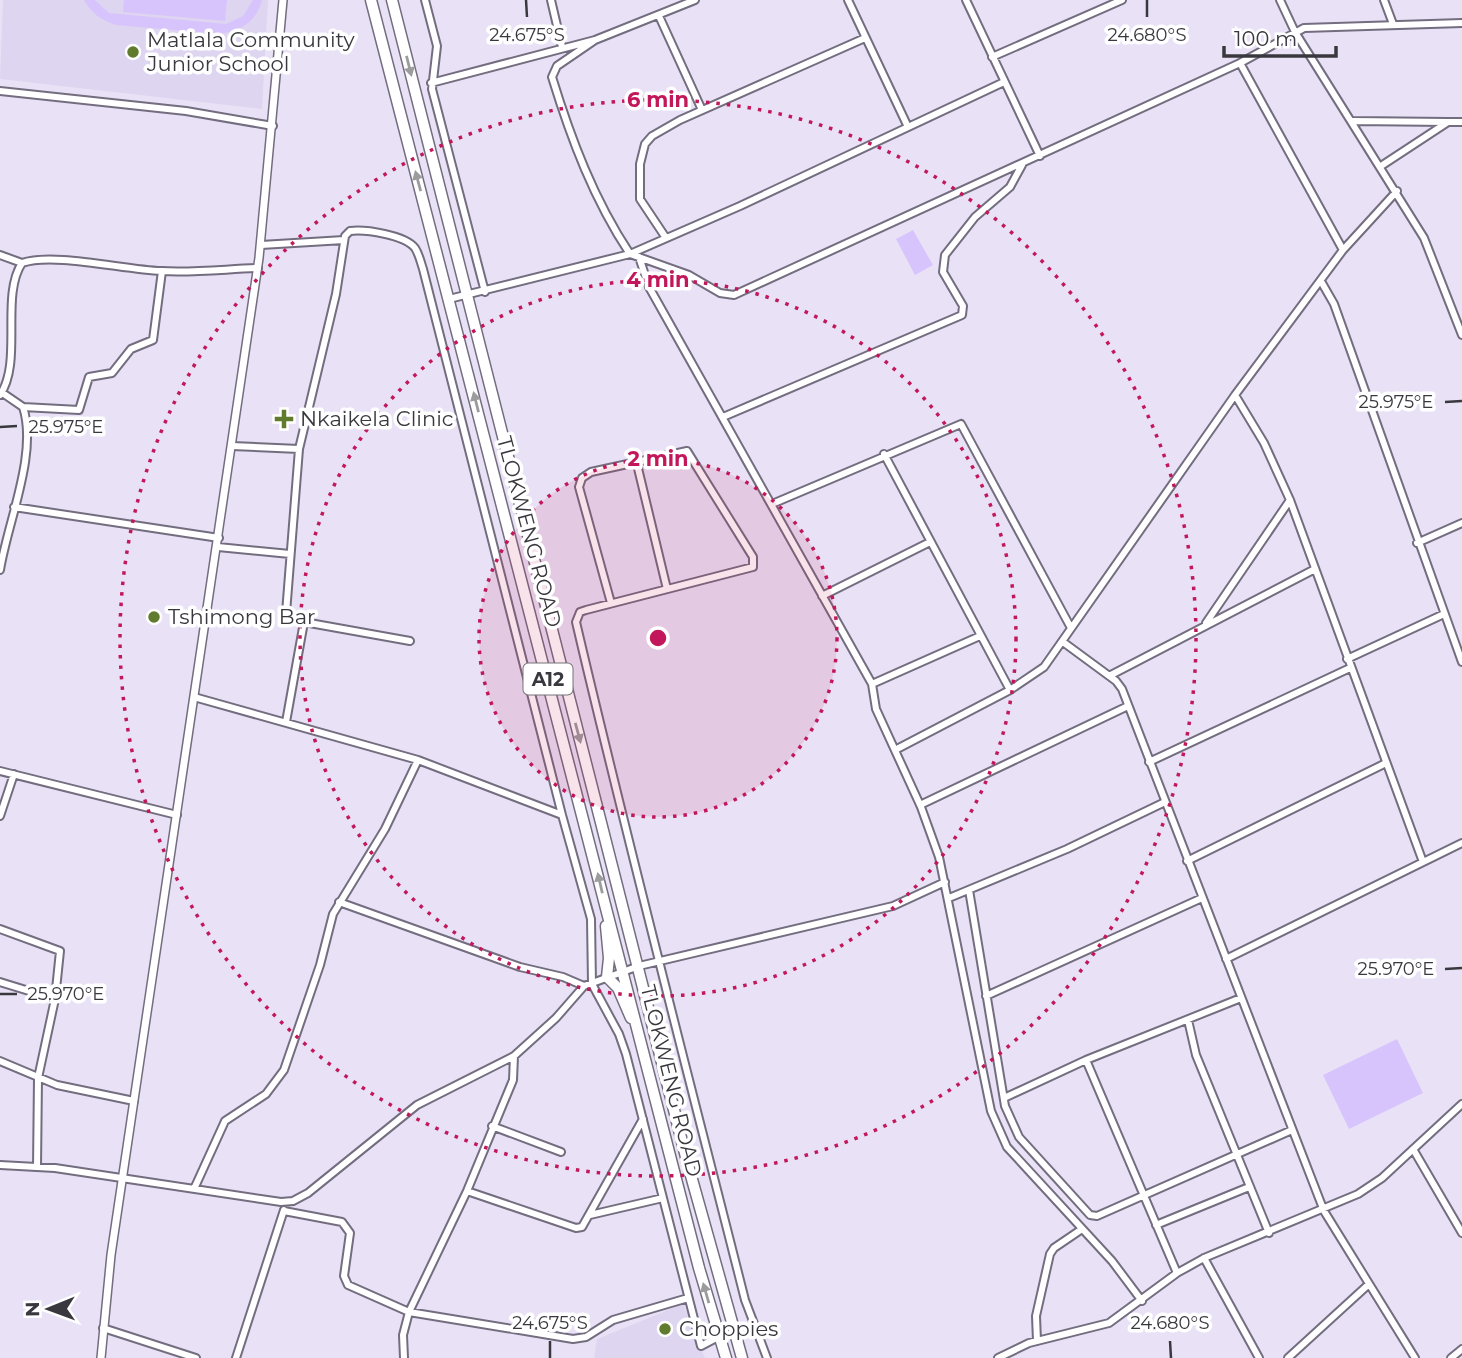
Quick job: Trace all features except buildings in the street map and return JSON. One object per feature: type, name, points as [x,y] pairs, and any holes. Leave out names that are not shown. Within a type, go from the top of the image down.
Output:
[{"type":"main road","name":"TLOKWENG ROAD","points":[[371,0],[605,909],[718,1337],[726,1358]]},
{"type":"main road","name":"TLOKWENG ROAD","points":[[392,0],[688,1165],[743,1358]]},
{"type":"main road","points":[[605,909],[609,958],[607,977],[618,988],[637,1027]]},
{"type":"street","points":[[101,1358],[123,1177],[258,268],[283,0]]},
{"type":"street","points":[[425,0],[437,46],[431,83],[485,292]]},
{"type":"street","points":[[551,0],[562,47]]},
{"type":"street","points":[[673,0],[676,9]]},
{"type":"street","points":[[431,83],[595,40],[695,0]]},
{"type":"street","points":[[848,0],[908,127]]},
{"type":"street","points":[[967,0],[1040,156]]},
{"type":"street","points":[[992,57],[1122,0]]},
{"type":"street","points":[[1280,0],[1295,32],[1397,191],[1430,250],[1459,316],[1462,334]]},
{"type":"street","points":[[1384,0],[1393,24]]},
{"type":"street","points":[[659,16],[702,110]]},
{"type":"street","points":[[595,40],[557,65],[552,77],[579,158],[630,254],[689,275],[720,293],[734,295],[1240,63],[1295,32],[1309,28],[1462,23]]},
{"type":"street","points":[[666,238],[640,199],[638,181],[642,155],[652,136],[702,110],[865,38]]},
{"type":"street","points":[[1240,63],[1343,250]]},
{"type":"street","points":[[449,299],[468,297],[630,254],[1004,82]]},
{"type":"street","points":[[0,91],[186,111],[273,126]]},
{"type":"street","points":[[1353,121],[1462,122]]},
{"type":"street","points":[[1381,166],[1448,122]]},
{"type":"street","points":[[723,417],[962,315],[963,306],[943,272],[945,255],[975,218],[1010,187],[1023,164]]},
{"type":"street","points":[[895,750],[1010,690],[1044,667],[1235,395],[1322,283],[1343,250],[1397,191]]},
{"type":"street","points":[[410,641],[304,622],[293,618],[285,609],[299,449],[336,294],[344,240],[349,231],[400,239],[417,251],[591,919],[588,985],[619,1034],[701,1346],[718,1337]]},
{"type":"street","points":[[261,245],[344,240]]},
{"type":"street","points":[[0,255],[22,263],[31,260],[54,260],[162,271],[258,268]]},
{"type":"street","points":[[639,257],[649,287],[872,684],[876,709],[920,805],[945,882],[991,1111],[1007,1147],[1082,1229],[1142,1301]]},
{"type":"street","points":[[22,263],[15,279],[1,393],[23,407],[79,410],[89,377],[112,373],[131,349],[153,340],[162,271]]},
{"type":"street","points":[[1322,283],[1334,304],[1417,543],[1462,662]]},
{"type":"street","points":[[1235,395],[1264,443],[1290,500],[1423,862]]},
{"type":"street","points":[[0,570],[27,456],[23,407]]},
{"type":"street","points":[[772,504],[956,424],[962,425],[1071,628]]},
{"type":"street","points":[[232,446],[299,449]]},
{"type":"street","points":[[611,603],[580,482],[590,472],[680,450],[690,452],[754,560],[750,570],[580,612],[576,622],[622,822],[746,1300],[766,1358]]},
{"type":"street","points":[[884,454],[1010,690]]},
{"type":"street","points":[[636,460],[667,589]]},
{"type":"street","points":[[1204,625],[1290,500]]},
{"type":"street","points":[[14,507],[220,538]]},
{"type":"street","points":[[1417,543],[1462,523]]},
{"type":"street","points":[[822,596],[930,542]]},
{"type":"street","points":[[218,547],[290,554]]},
{"type":"street","points":[[1109,676],[1315,569]]},
{"type":"street","points":[[1347,659],[1444,614]]},
{"type":"street","points":[[286,722],[304,622]]},
{"type":"street","points":[[872,684],[980,636]]},
{"type":"street","points":[[1063,642],[1120,684],[1324,1211],[1415,1358]]},
{"type":"street","points":[[1149,762],[1350,668]]},
{"type":"street","points":[[194,697],[418,760],[562,815]]},
{"type":"street","points":[[920,805],[1128,706]]},
{"type":"street","points":[[194,1189],[225,1121],[265,1094],[284,1070],[339,902],[385,829],[418,760]]},
{"type":"street","points":[[1187,861],[1386,763]]},
{"type":"street","points":[[0,771],[177,815]]},
{"type":"street","points":[[0,816],[14,774]]},
{"type":"street","points":[[949,898],[1067,849],[1165,802]]},
{"type":"street","points":[[1226,959],[1462,843]]},
{"type":"street","points":[[0,1165],[123,1177],[286,1203],[308,1193],[417,1105],[514,1056],[588,985],[639,965],[893,905],[945,882]]},
{"type":"street","points":[[969,890],[1004,1098],[1019,1137],[1090,1215],[1097,1216],[1292,1130]]},
{"type":"street","points":[[986,996],[1202,898]]},
{"type":"street","points":[[339,902],[512,965],[563,976],[588,985]]},
{"type":"street","points":[[0,929],[60,951],[55,999],[38,1078],[37,1167]]},
{"type":"street","points":[[0,982],[55,999]]},
{"type":"street","points":[[1004,1098],[1086,1060],[1241,998]]},
{"type":"street","points":[[1188,1020],[1196,1055],[1269,1233]]},
{"type":"street","points":[[404,1358],[402,1335],[409,1312],[467,1191],[513,1080],[514,1056]]},
{"type":"street","points":[[1086,1060],[1177,1273]]},
{"type":"street","points":[[0,1061],[38,1078],[134,1101]]},
{"type":"street","points":[[999,1358],[1037,1341],[1109,1323],[1177,1273],[1204,1258],[1324,1211],[1366,1189],[1462,1104]]},
{"type":"street","points":[[467,1191],[576,1228],[584,1226],[643,1119]]},
{"type":"street","points":[[492,1126],[561,1152]]},
{"type":"street","points":[[1413,1149],[1462,1233]]},
{"type":"street","points":[[1156,1225],[1249,1186]]},
{"type":"street","points":[[590,1215],[663,1198]]},
{"type":"street","points":[[236,1358],[286,1203]]},
{"type":"street","points":[[284,1211],[342,1222],[350,1233],[344,1276],[348,1285],[409,1312],[579,1339],[613,1320],[688,1298]]},
{"type":"street","points":[[1037,1341],[1035,1316],[1051,1254],[1054,1248],[1082,1229]]},
{"type":"street","points":[[1204,1258],[1259,1358]]},
{"type":"street","points":[[1288,1358],[1369,1284]]},
{"type":"street","points":[[103,1328],[196,1358]]},
{"type":"street","points":[[1451,1358],[1462,1349]]},
{"type":"shaded area","name":"Matlala Community Junior School","points":[[3,0],[268,0],[262,109],[0,79]]},
{"type":"shaded area","points":[[84,0],[95,0],[109,13],[226,24],[243,16],[253,0],[262,0],[252,20],[234,31],[219,34],[116,25],[97,16]]},
{"type":"shaded area","points":[[124,0],[227,0],[225,21],[123,12]]},
{"type":"shaded area","points":[[913,230],[933,265],[915,275],[896,239]]},
{"type":"shaded area","points":[[1397,1039],[1423,1093],[1349,1129],[1323,1075]]},
{"type":"shaded area","name":"Choppies","points":[[683,1304],[705,1358],[594,1358],[597,1339]]},
{"type":"place","name":"Matlala Community Junior School","points":[[133,52]]},
{"type":"place","name":"Nkaikela Clinic","points":[[284,419]]},
{"type":"place","name":"Tshimong Bar","points":[[154,617]]},
{"type":"place","name":"Choppies","points":[[665,1329]]}]
